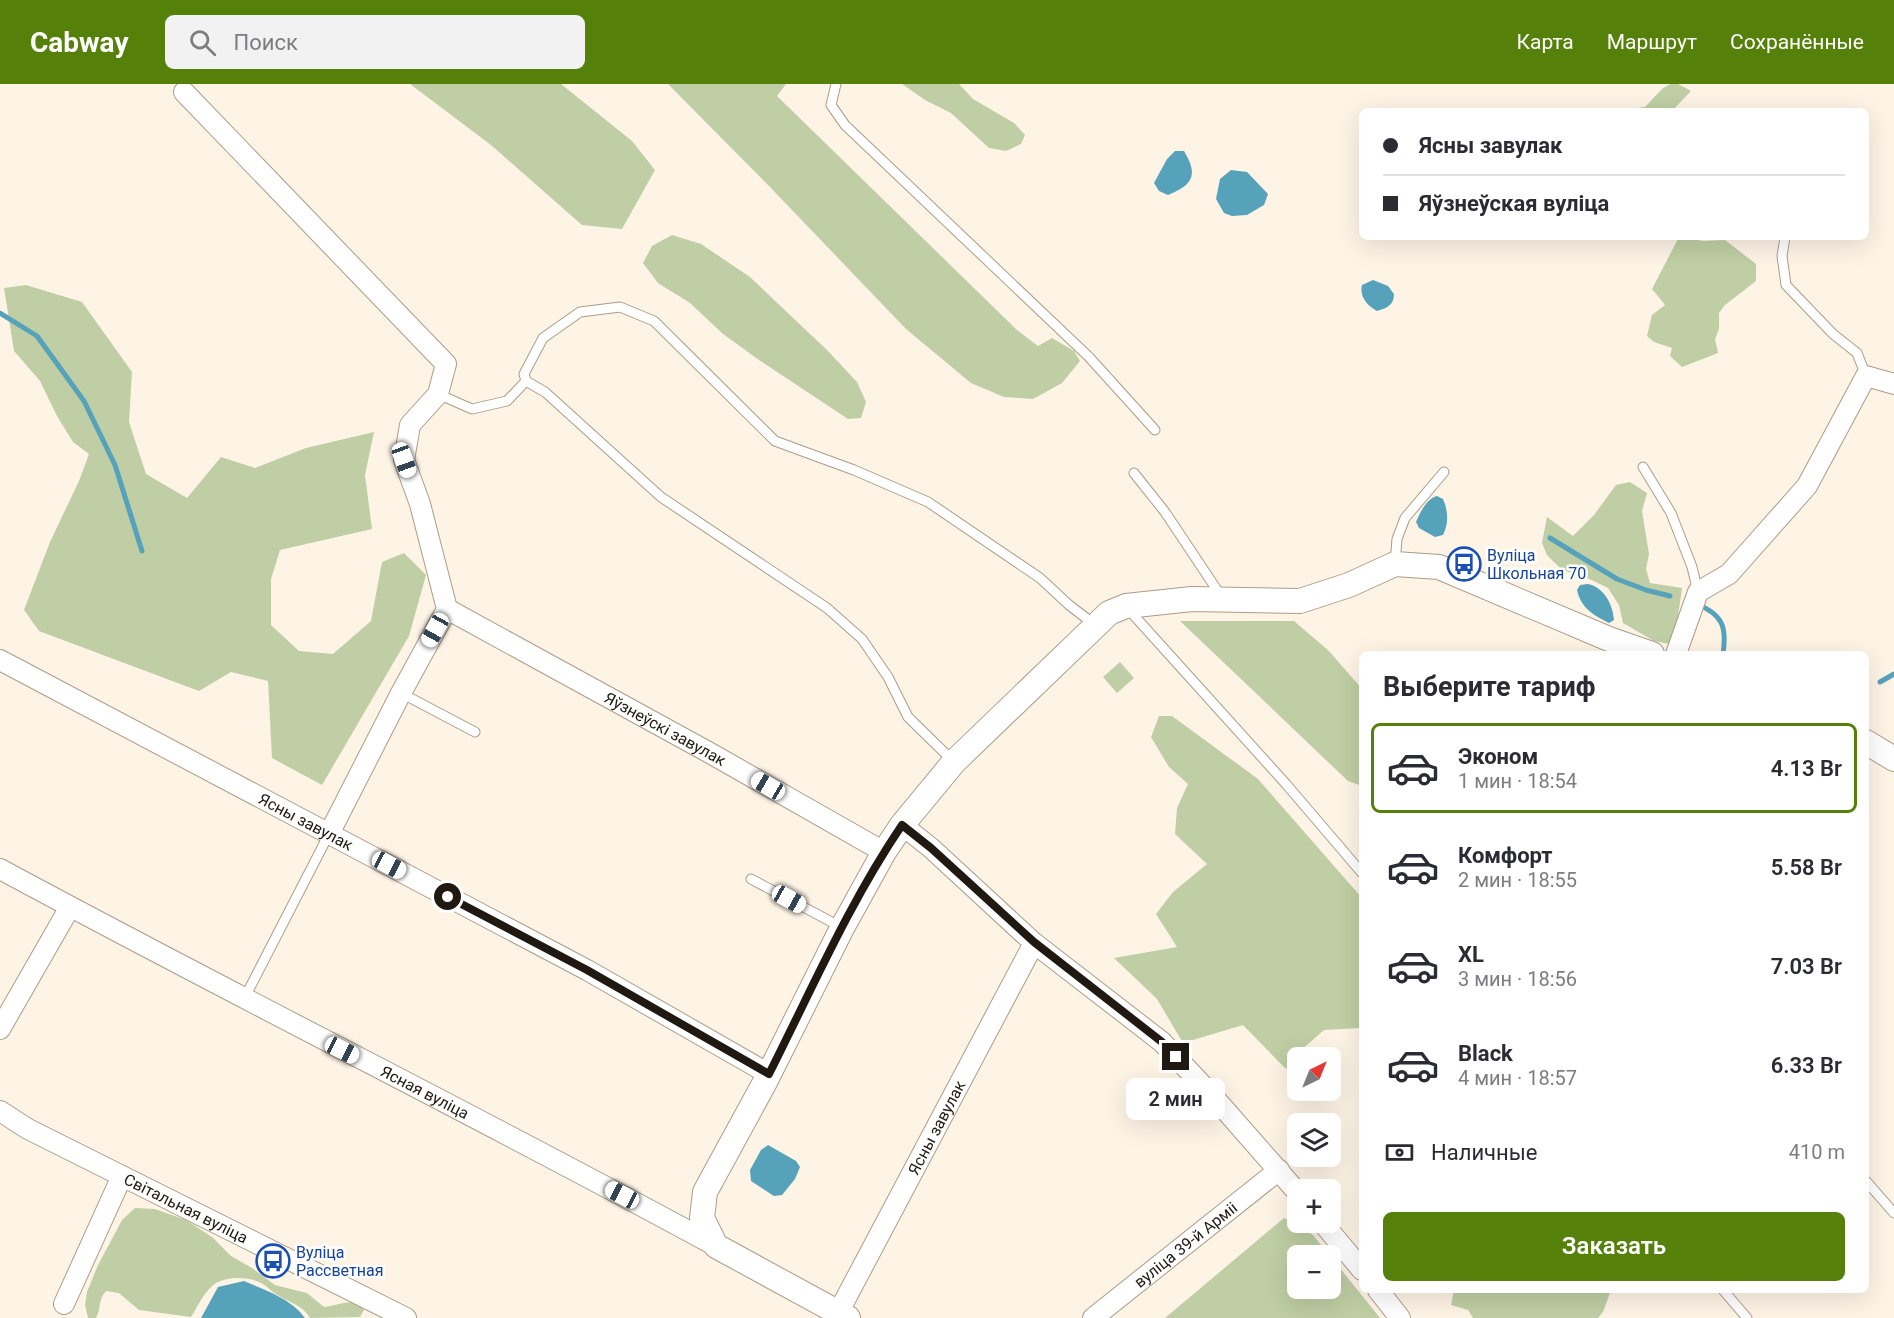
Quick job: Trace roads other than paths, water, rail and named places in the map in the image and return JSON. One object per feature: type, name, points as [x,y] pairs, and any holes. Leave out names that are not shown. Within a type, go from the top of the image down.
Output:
[{"type":"street","points":[[184,92],[446,364],[438,394],[410,425],[404,460],[420,504],[447,609],[329,834]]},
{"type":"street","points":[[1677,651],[1698,592],[1729,574],[1807,486],[1866,376],[1894,384]]},
{"type":"street","points":[[716,1246],[702,1218],[705,1192],[884,852],[902,825],[954,762],[1109,613],[1126,606],[1192,599],[1300,602],[1349,585],[1395,564],[1439,567],[1609,639],[1643,651]]},
{"type":"street","name":"Яўзнеўскі завулак","points":[[447,609],[710,753],[884,852]]},
{"type":"street","name":"Ясны завулак","points":[[0,660],[587,970],[769,1074]]},
{"type":"street","points":[[1869,744],[1894,759]]},
{"type":"street","points":[[902,825],[931,848],[1034,942],[1162,1042],[1287,1180]]},
{"type":"street","name":"Ясная вуліца","points":[[0,869],[244,999],[584,1174],[843,1316]]},
{"type":"street","points":[[0,1029],[70,907]]},
{"type":"street","name":"Ясны завулак","points":[[843,1316],[1034,942]]},
{"type":"street","name":"Світальная вуліца","points":[[0,1111],[28,1129],[406,1318]]},
{"type":"street","name":"вуліца 39-й Арміі","points":[[1093,1318],[1279,1170]]},
{"type":"street","points":[[64,1304],[123,1176]]},
{"type":"street","points":[[1331,1233],[1359,1266]]},
{"type":"street","points":[[1380,1293],[1400,1318]]},
{"type":"lane","points":[[836,84],[831,105],[845,125],[1089,357],[1155,430]]},
{"type":"lane","points":[[1785,240],[1782,256],[1786,285],[1833,334],[1857,353],[1866,376]]},
{"type":"lane","points":[[954,762],[908,717],[888,677],[862,639],[827,609],[661,497],[545,392],[526,381],[524,374],[543,338],[580,312],[620,307],[654,321],[775,441],[854,470],[928,502],[1040,578],[1069,605],[1096,625]]},
{"type":"lane","points":[[438,394],[472,409],[507,401],[526,381]]},
{"type":"lane","points":[[1643,467],[1671,513],[1692,567],[1698,592]]},
{"type":"lane","points":[[1395,564],[1397,539],[1405,518],[1444,472]]},
{"type":"lane","points":[[1134,473],[1165,512],[1224,600]]},
{"type":"lane","points":[[1126,606],[1225,715],[1359,870]]},
{"type":"lane","points":[[401,693],[475,732]]},
{"type":"lane","points":[[244,999],[329,834]]},
{"type":"lane","points":[[751,879],[842,928]]},
{"type":"lane","points":[[1869,1184],[1894,1213]]},
{"type":"lane","points":[[1726,1293],[1747,1318]]},
{"type":"water","points":[[1175,151],[1184,151],[1192,172],[1188,183],[1168,195],[1159,191],[1154,183],[1167,159]]},
{"type":"water","points":[[1231,170],[1247,172],[1268,194],[1264,205],[1247,215],[1232,216],[1224,213],[1216,199],[1220,179]]},
{"type":"water","points":[[1373,280],[1388,286],[1394,294],[1389,306],[1377,311],[1368,304],[1361,289],[1362,285]]},
{"type":"water","points":[[1437,496],[1445,503],[1447,522],[1443,535],[1435,537],[1419,528],[1416,522],[1427,503]]},
{"type":"water","points":[[1588,584],[1599,589],[1607,598],[1614,620],[1609,623],[1593,614],[1581,602],[1577,590],[1580,585]]},
{"type":"water","points":[[768,1145],[796,1161],[800,1167],[795,1179],[782,1195],[774,1196],[751,1181],[750,1170],[761,1150]]},
{"type":"water","points":[[244,1281],[286,1300],[305,1318],[201,1318],[218,1287]]},
{"type":"waterway","points":[[0,313],[37,336],[84,401],[115,465],[142,551]]},
{"type":"waterway","points":[[1550,538],[1617,579],[1670,596]]},
{"type":"waterway","points":[[1697,604],[1713,613],[1721,623],[1724,636],[1723,651]]},
{"type":"waterway","points":[[1880,682],[1894,674]]},
{"type":"place","name":"Вуліца Школьная 70","points":[[1464,564]]},
{"type":"place","name":"Вуліца Рассветная","points":[[273,1261]]}]
